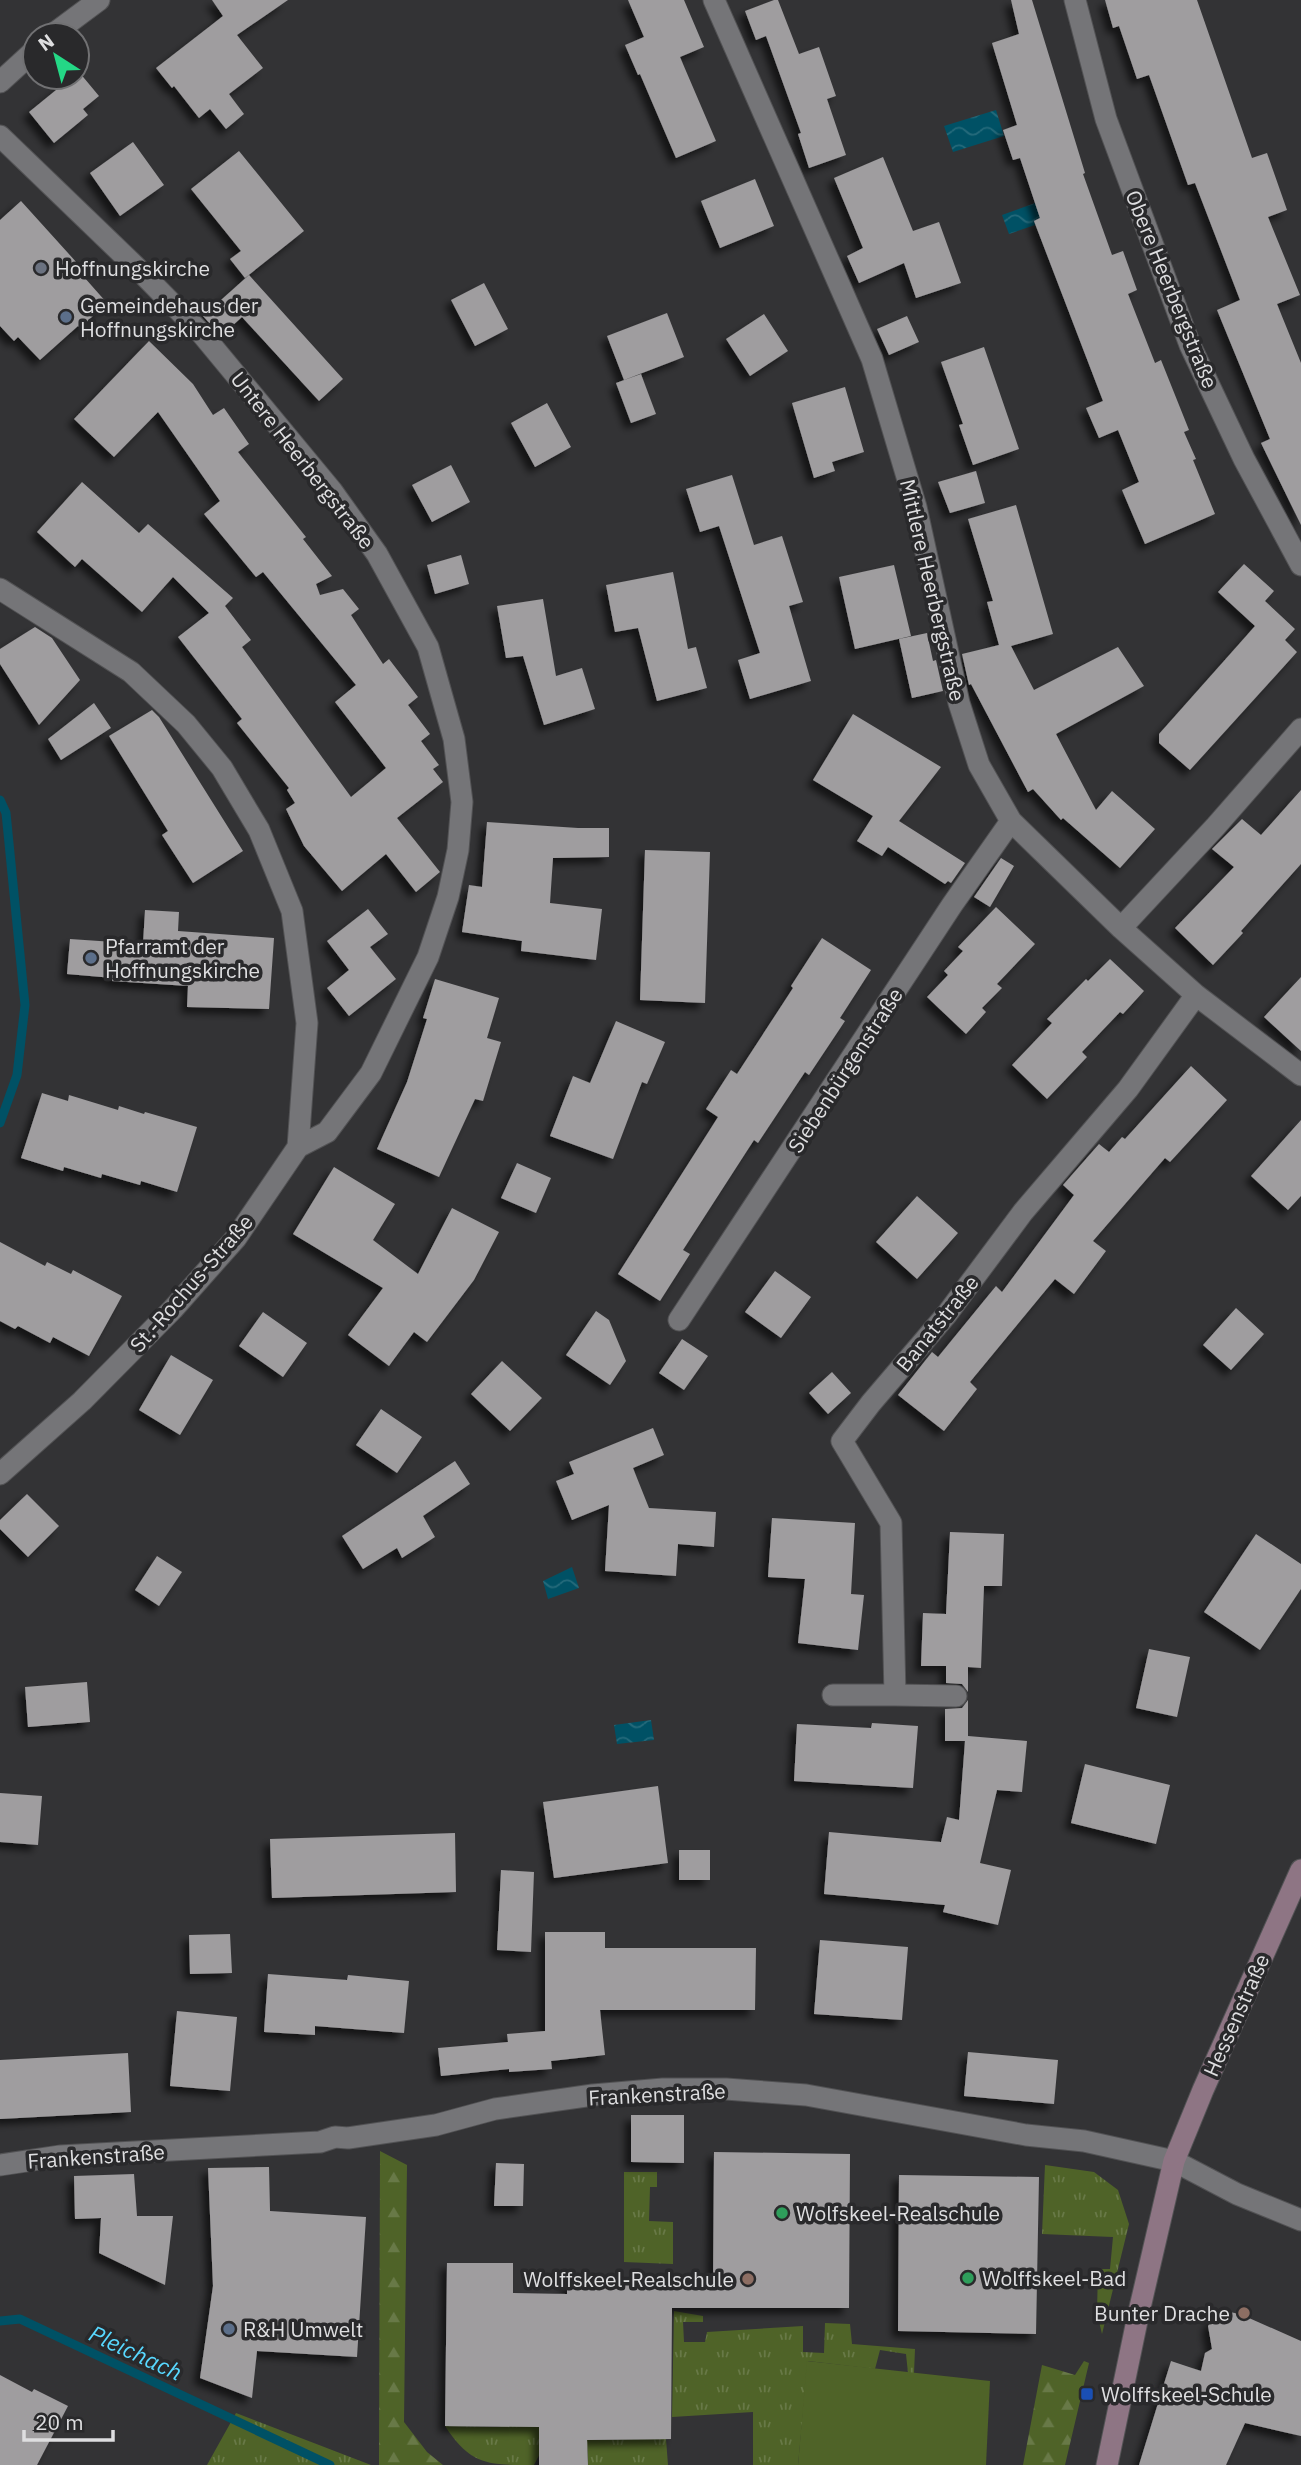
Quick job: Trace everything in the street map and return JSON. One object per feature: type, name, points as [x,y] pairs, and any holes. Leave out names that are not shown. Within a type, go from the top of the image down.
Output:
[{"type":"street","points":[[71,21],[99,0]]},
{"type":"street","name":"Mittlere Heerbergstraße","points":[[714,0],[872,359],[916,507],[959,703],[979,765],[1011,821],[1121,928],[1196,995],[1301,1075]]},
{"type":"street","name":"Obere Heerbergstraße","points":[[1075,0],[1106,119],[1190,345],[1244,459],[1301,565]]},
{"type":"street","points":[[0,82],[21,63]]},
{"type":"street","name":"Untere Heerbergstraße","points":[[0,136],[202,334],[347,512],[377,554],[428,647],[454,739],[462,802],[458,850],[448,897],[428,957],[372,1073],[327,1132],[298,1147]]},
{"type":"street","points":[[0,589],[131,671],[186,724],[222,768],[259,830],[292,911],[307,1023],[298,1147]]},
{"type":"street","points":[[1121,928],[1301,729]]},
{"type":"street","name":"Siebenbürgenstraße","points":[[679,1320],[952,905],[1011,821]]},
{"type":"street","name":"Banatstraße","points":[[895,1695],[891,1523],[842,1441],[947,1314],[1023,1212],[1128,1089],[1196,995]]},
{"type":"street","name":"St.-Rochus-Straße","points":[[0,1474],[82,1401],[173,1310],[236,1238],[298,1147]]},
{"type":"street","points":[[833,1695],[956,1696]]},
{"type":"street","name":"Hessenstraße","points":[[1107,2465],[1174,2161],[1301,1870]]},
{"type":"street","name":"Frankenstraße","points":[[0,2165],[60,2156],[320,2141],[436,2125],[495,2109],[544,2101],[663,2089],[726,2089],[806,2095],[1027,2135],[1084,2141],[1174,2161],[1237,2194],[1301,2220]]},
{"type":"green space","points":[[380,2151],[407,2165],[404,2422],[427,2452],[443,2465],[379,2465]]},
{"type":"green space","points":[[1045,2165],[1094,2172],[1118,2190],[1129,2224],[1102,2334],[1097,2313],[1098,2269],[1110,2269],[1113,2237],[1042,2234]]},
{"type":"green space","points":[[624,2172],[657,2172],[657,2187],[650,2187],[649,2221],[673,2222],[673,2264],[624,2262]]},
{"type":"green space","points":[[674,2311],[703,2316],[703,2322],[683,2322],[684,2342],[705,2342],[707,2332],[803,2326],[803,2352],[824,2353],[825,2323],[850,2324],[852,2344],[915,2349],[914,2373],[908,2373],[906,2354],[880,2350],[875,2369],[808,2361],[798,2465],[753,2465],[753,2412],[672,2417]]},
{"type":"green space","points":[[807,2361],[990,2381],[986,2465],[798,2465]]},
{"type":"green space","points":[[1084,2361],[1089,2363],[1065,2465],[1023,2465],[1042,2365],[1075,2375]]},
{"type":"green space","points":[[539,2406],[539,2437],[545,2444],[534,2465],[481,2460],[463,2449],[445,2426],[499,2427]]},
{"type":"green space","points":[[236,2413],[371,2465],[207,2465]]},
{"type":"green space","points":[[666,2439],[668,2465],[588,2465],[587,2440]]},
{"type":"water","points":[[996,110],[1004,136],[953,152],[944,126]]},
{"type":"water","points":[[1035,203],[1040,218],[1034,221],[1035,225],[1009,234],[1002,215]]},
{"type":"water","points":[[572,1567],[579,1588],[548,1599],[543,1581]]},
{"type":"water","points":[[651,1720],[654,1740],[617,1744],[614,1725]]},
{"type":"building","points":[[212,0],[288,0],[237,35],[263,68],[229,94],[244,114],[226,129],[210,109],[199,118],[156,68],[223,16]]},
{"type":"building","points":[[628,0],[684,0],[704,47],[680,57],[716,141],[676,158],[625,45],[644,37]]},
{"type":"building","points":[[778,0],[799,54],[819,47],[836,96],[827,99],[846,155],[809,168],[798,134],[801,133],[766,36],[756,40],[745,11]]},
{"type":"building","points":[[1011,0],[1032,0],[1085,173],[1083,174],[1112,255],[1123,251],[1137,290],[1128,294],[1155,363],[1161,360],[1189,430],[1184,432],[1215,514],[1145,544],[1122,490],[1139,482],[1118,430],[1099,438],[1086,408],[1103,401],[1034,221],[1040,218],[1020,158],[1013,160],[1003,130],[1017,125],[992,43],[1019,34]]},
{"type":"building","points":[[1105,0],[1197,0],[1252,158],[1267,153],[1287,210],[1268,217],[1300,295],[1277,304],[1301,363],[1301,525],[1261,443],[1270,439],[1217,310],[1240,300],[1195,183],[1188,185],[1149,75],[1137,79],[1119,26],[1113,28]]},
{"type":"building","points":[[91,86],[99,96],[83,109],[88,115],[54,143],[29,112],[55,91],[91,91]]},
{"type":"building","points":[[133,142],[164,185],[120,216],[90,173]]},
{"type":"building","points":[[239,151],[304,231],[245,278],[230,259],[241,251],[191,189]]},
{"type":"building","points":[[883,157],[913,231],[939,222],[961,283],[916,298],[904,263],[859,283],[847,256],[863,248],[834,178]]},
{"type":"building","points":[[755,179],[774,226],[720,248],[701,201]]},
{"type":"building","name":"Hoffnungskirche","points":[[21,201],[87,274],[84,277],[107,303],[40,360],[18,337],[14,341],[0,326],[0,220]]},
{"type":"building","points":[[249,275],[343,379],[319,401],[242,317],[221,336],[203,316]]},
{"type":"building","points":[[484,283],[508,329],[475,346],[451,300]]},
{"type":"building","points":[[667,313],[684,357],[624,380],[607,336]]},
{"type":"building","points":[[764,314],[788,351],[750,376],[726,339]]},
{"type":"building","points":[[907,316],[919,342],[889,355],[877,329]]},
{"type":"building","points":[[149,341],[193,384],[213,415],[224,408],[249,444],[238,452],[306,537],[303,539],[332,576],[316,584],[320,595],[343,589],[359,609],[351,615],[383,664],[389,659],[418,697],[408,705],[430,734],[421,741],[439,765],[433,769],[443,782],[397,818],[440,872],[416,892],[386,854],[342,891],[304,846],[286,809],[295,803],[287,790],[289,788],[237,723],[242,719],[178,637],[209,613],[173,577],[142,612],[82,559],[75,567],[37,532],[82,482],[139,533],[148,524],[233,598],[225,606],[251,640],[242,647],[351,797],[386,768],[335,702],[356,685],[263,572],[256,577],[204,514],[220,501],[158,412],[114,457],[74,419]]},
{"type":"building","points":[[984,347],[1019,449],[973,465],[959,425],[963,424],[941,362]]},
{"type":"building","points":[[641,374],[656,414],[631,423],[616,383]]},
{"type":"building","points":[[845,387],[864,452],[832,462],[835,471],[814,478],[792,403]]},
{"type":"building","points":[[547,403],[571,447],[535,467],[511,423]]},
{"type":"building","points":[[451,465],[470,502],[432,522],[412,485]]},
{"type":"building","points":[[976,471],[985,503],[950,513],[938,482]]},
{"type":"building","points":[[732,475],[754,545],[782,536],[803,602],[789,606],[811,681],[750,699],[738,660],[760,653],[719,526],[700,532],[686,489]]},
{"type":"building","points":[[1016,505],[1053,634],[1011,646],[1034,690],[1118,647],[1144,686],[1056,734],[1096,810],[1112,791],[1155,829],[1120,868],[1063,818],[1061,820],[1033,789],[1028,792],[971,684],[969,685],[962,654],[999,645],[987,602],[993,601],[968,519]]},
{"type":"building","points":[[461,555],[469,584],[435,594],[427,565]]},
{"type":"building","points":[[1244,564],[1274,591],[1265,601],[1295,629],[1285,640],[1297,652],[1190,770],[1159,743],[1159,734],[1255,626],[1218,592]]},
{"type":"building","points":[[894,565],[911,636],[855,649],[839,577]]},
{"type":"building","points":[[673,572],[688,649],[696,647],[707,688],[657,701],[638,628],[615,632],[606,585]]},
{"type":"building","points":[[543,599],[556,676],[582,668],[595,709],[544,725],[523,656],[506,658],[497,606]]},
{"type":"building","points":[[35,627],[52,638],[80,680],[39,725],[0,664],[0,649]]},
{"type":"building","points":[[927,633],[943,691],[912,698],[899,639]]},
{"type":"building","points":[[94,703],[111,728],[61,760],[48,739]]},
{"type":"building","points":[[152,710],[243,851],[193,883],[162,835],[168,831],[109,736]]},
{"type":"building","points":[[853,714],[941,767],[899,821],[965,863],[951,883],[948,881],[945,884],[888,847],[882,856],[857,841],[873,816],[813,780]]},
{"type":"building","points":[[1301,790],[1301,864],[1213,965],[1175,928],[1234,867],[1212,849],[1242,819],[1261,835]]},
{"type":"building","points":[[487,822],[609,828],[609,857],[553,858],[550,903],[602,909],[596,960],[521,951],[522,941],[462,932],[469,885],[482,887]]},
{"type":"building","points":[[645,850],[710,852],[705,1003],[640,1000]]},
{"type":"building","points":[[1001,858],[1014,866],[990,907],[974,897]]},
{"type":"building","points":[[996,907],[1035,944],[997,984],[1002,988],[982,1008],[986,1012],[966,1034],[927,997],[948,975],[944,971],[963,951],[958,947]]},
{"type":"building","points":[[368,909],[388,934],[370,947],[396,979],[349,1016],[327,988],[349,970],[327,941]]},
{"type":"building","points":[[145,910],[179,912],[178,931],[274,938],[269,1009],[187,1007],[188,986],[112,981],[113,978],[67,974],[70,939],[143,944]]},
{"type":"building","points":[[822,938],[871,970],[840,1018],[845,1021],[809,1075],[805,1072],[758,1143],[754,1140],[683,1250],[690,1254],[660,1301],[618,1274],[718,1117],[706,1109],[731,1070],[737,1074]]},
{"type":"building","points":[[1110,959],[1144,991],[1082,1052],[1087,1057],[1047,1099],[1012,1065],[1052,1023],[1047,1019]]},
{"type":"building","points":[[1301,977],[1301,1051],[1264,1017]]},
{"type":"building","points":[[435,979],[499,998],[487,1038],[501,1042],[483,1101],[475,1099],[439,1177],[377,1149],[407,1082],[427,1019],[423,1018]]},
{"type":"building","points":[[616,1021],[665,1042],[647,1084],[642,1082],[613,1159],[550,1136],[573,1076],[590,1083]]},
{"type":"building","points":[[1191,1066],[1227,1100],[1170,1162],[1165,1158],[1093,1241],[1106,1251],[1074,1294],[1055,1279],[970,1382],[977,1389],[944,1431],[898,1395],[932,1352],[938,1357],[996,1286],[1002,1292],[1074,1195],[1063,1185],[1099,1144],[1109,1152],[1122,1137],[1125,1139]]},
{"type":"building","points":[[42,1093],[68,1101],[69,1095],[118,1110],[119,1106],[197,1127],[177,1192],[141,1181],[140,1185],[102,1174],[101,1178],[64,1167],[63,1171],[21,1158]]},
{"type":"building","points":[[1301,1120],[1301,1196],[1288,1210],[1251,1176]]},
{"type":"building","points":[[517,1163],[551,1178],[536,1213],[501,1198]]},
{"type":"building","points":[[334,1167],[395,1204],[373,1240],[418,1274],[452,1208],[499,1232],[474,1280],[427,1342],[414,1332],[389,1366],[348,1335],[383,1288],[293,1234]]},
{"type":"building","points":[[917,1196],[958,1233],[917,1279],[876,1242]]},
{"type":"building","points":[[0,1242],[45,1266],[47,1262],[71,1274],[73,1270],[122,1296],[89,1356],[53,1337],[50,1343],[18,1326],[15,1329],[0,1321]]},
{"type":"building","points":[[775,1271],[811,1297],[781,1338],[745,1312]]},
{"type":"building","points":[[1236,1308],[1264,1334],[1231,1370],[1203,1345]]},
{"type":"building","points":[[596,1311],[609,1320],[626,1361],[610,1385],[566,1355]]},
{"type":"building","points":[[263,1312],[307,1343],[283,1377],[239,1346]]},
{"type":"building","points":[[682,1339],[708,1356],[684,1390],[659,1373]]},
{"type":"building","points":[[171,1355],[213,1380],[180,1435],[139,1410]]},
{"type":"building","points":[[502,1361],[542,1398],[510,1431],[471,1394]]},
{"type":"building","points":[[832,1372],[851,1393],[828,1414],[809,1393]]},
{"type":"building","points":[[381,1409],[422,1437],[397,1473],[356,1445]]},
{"type":"building","points":[[653,1428],[664,1455],[633,1468],[649,1508],[716,1512],[714,1547],[678,1544],[676,1576],[605,1571],[609,1505],[572,1520],[556,1481],[574,1474],[569,1462]]},
{"type":"building","points":[[455,1461],[470,1484],[423,1516],[435,1537],[402,1558],[397,1548],[363,1569],[342,1536]]},
{"type":"building","points":[[27,1494],[59,1526],[28,1557],[0,1529],[0,1520]]},
{"type":"building","points":[[772,1518],[855,1523],[851,1594],[864,1595],[858,1650],[798,1643],[805,1579],[768,1577]]},
{"type":"building","points":[[950,1532],[1004,1534],[1002,1586],[984,1586],[981,1668],[968,1667],[968,1692],[962,1684],[946,1683],[946,1666],[921,1666],[923,1613],[946,1614]]},
{"type":"building","points":[[1256,1534],[1301,1564],[1301,1589],[1260,1650],[1204,1612]]},
{"type":"building","points":[[157,1556],[182,1572],[159,1606],[135,1590]]},
{"type":"building","points":[[1149,1649],[1190,1657],[1177,1717],[1136,1708]]},
{"type":"building","points":[[87,1682],[90,1722],[28,1727],[25,1687]]},
{"type":"building","points":[[968,1700],[968,1736],[1027,1741],[1022,1792],[997,1790],[980,1863],[1011,1870],[998,1925],[943,1912],[945,1905],[824,1894],[829,1832],[941,1842],[947,1817],[959,1820],[965,1741],[945,1741],[945,1709],[962,1708]]},
{"type":"building","points":[[872,1723],[918,1726],[913,1788],[794,1781],[797,1724],[871,1728]]},
{"type":"building","points":[[1085,1764],[1170,1785],[1156,1844],[1071,1823]]},
{"type":"building","points":[[658,1786],[668,1863],[554,1878],[543,1802]]},
{"type":"building","points":[[0,1793],[42,1796],[38,1845],[0,1842]]},
{"type":"building","points":[[455,1833],[456,1892],[272,1898],[270,1839]]},
{"type":"building","points":[[679,1850],[710,1850],[710,1880],[679,1880]]},
{"type":"building","points":[[501,1870],[534,1872],[531,1952],[497,1950]]},
{"type":"building","points":[[545,1932],[605,1932],[605,1948],[756,1948],[755,2010],[600,2010],[605,2055],[551,2061],[552,2069],[509,2072],[509,2069],[441,2076],[438,2048],[508,2042],[507,2034],[545,2031]]},
{"type":"building","points":[[230,1934],[232,1973],[190,1974],[189,1935]]},
{"type":"building","points":[[820,1940],[908,1947],[902,2020],[814,2014]]},
{"type":"building","points":[[268,1974],[347,1980],[348,1975],[409,1981],[404,2033],[315,2026],[315,2035],[264,2032]]},
{"type":"building","points":[[177,2011],[237,2017],[230,2091],[170,2086]]},
{"type":"building","points":[[968,2052],[1058,2060],[1054,2104],[964,2096]]},
{"type":"building","points":[[128,2053],[131,2112],[0,2119],[0,2060]]},
{"type":"building","points":[[631,2115],[684,2115],[684,2163],[631,2162]]},
{"type":"building","points":[[714,2152],[850,2154],[849,2308],[672,2308],[671,2439],[587,2440],[588,2465],[539,2465],[539,2427],[445,2426],[447,2263],[513,2263],[513,2293],[567,2294],[567,2283],[713,2283]]},
{"type":"building","points":[[496,2163],[524,2164],[523,2206],[494,2206]]},
{"type":"building","points":[[269,2167],[270,2211],[366,2217],[357,2357],[257,2351],[252,2398],[200,2378],[213,2286],[208,2168]]},
{"type":"building","points":[[134,2174],[137,2216],[173,2216],[165,2285],[99,2253],[101,2218],[75,2219],[74,2176]]},
{"type":"building","name":"Wolffskeel-Bad","points":[[899,2175],[1039,2177],[1036,2334],[898,2331]]},
{"type":"building","points":[[1219,2310],[1240,2314],[1301,2341],[1301,2436],[1245,2423],[1226,2465],[1139,2465],[1171,2361],[1201,2371],[1205,2353],[1212,2349],[1208,2326]]},
{"type":"building","points":[[0,2375],[32,2392],[34,2389],[68,2406],[37,2465],[0,2465]]},
{"type":"waterway","name":"Pleichach","points":[[0,800],[6,813],[25,1005],[17,1075],[0,1123]]},
{"type":"waterway","name":"Pleichach","points":[[0,2321],[20,2319],[330,2465]]},
{"type":"place","name":"Hoffnungskirche","points":[[41,268]]},
{"type":"place","name":"Gemeindehaus der Hoffnungskirche","points":[[66,317]]},
{"type":"place","name":"Pfarramt der Hoffnungskirche","points":[[91,958]]},
{"type":"place","name":"Wolfskeel-Realschule","points":[[782,2213]]},
{"type":"place","name":"Wolffskeel-Bad","points":[[968,2278]]},
{"type":"place","name":"Wolffskeel-Realschule","points":[[748,2279]]},
{"type":"place","name":"Bunter Drache","points":[[1244,2313]]},
{"type":"place","name":"R&H Umwelt","points":[[229,2329]]},
{"type":"place","name":"Wolffskeel-Schule","points":[[1087,2394]]}]
